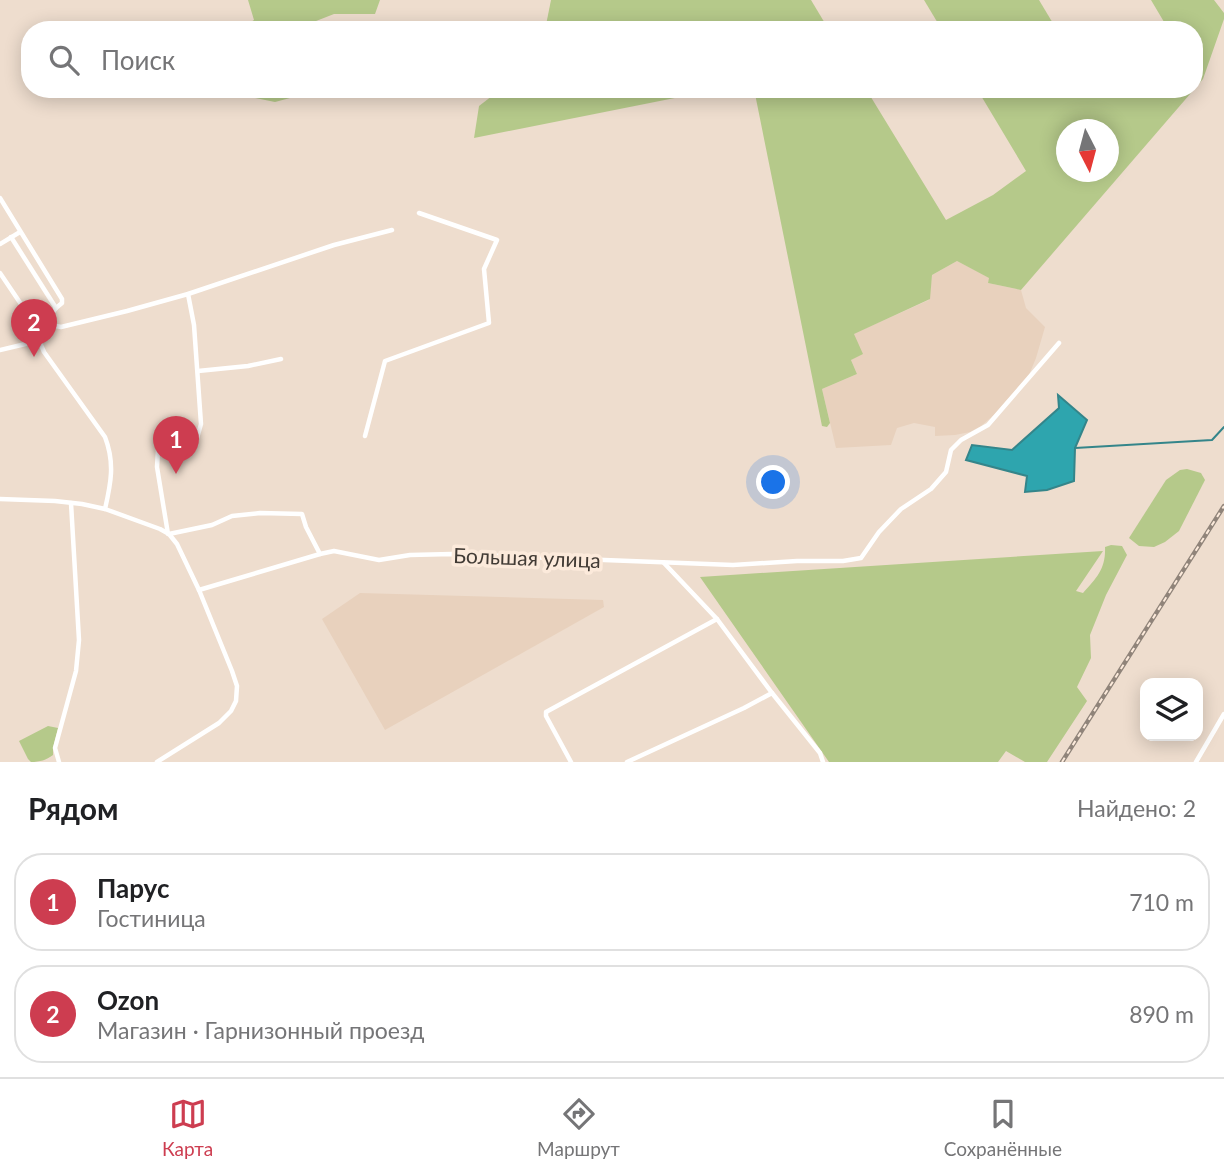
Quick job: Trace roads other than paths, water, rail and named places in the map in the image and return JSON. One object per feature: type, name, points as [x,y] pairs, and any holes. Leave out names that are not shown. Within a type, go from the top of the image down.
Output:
[{"type":"street","points":[[0,198],[60,295],[62,303],[43,324]]},
{"type":"street","points":[[365,436],[385,361],[489,323],[484,269],[496,240],[419,213]]},
{"type":"street","points":[[32,321],[61,327],[127,311],[188,294],[334,245],[392,230]]},
{"type":"street","points":[[0,244],[20,232]]},
{"type":"street","points":[[11,237],[56,308]]},
{"type":"street","points":[[0,273],[32,321],[38,341],[50,362],[106,437],[112,464],[111,486],[105,509]]},
{"type":"street","points":[[169,534],[157,467],[158,450],[194,449],[201,424],[194,325],[188,294]]},
{"type":"street","points":[[0,350],[38,341]]},
{"type":"street","name":"Большая улица","points":[[199,590],[334,551],[379,560],[410,555],[452,554],[733,565],[862,558],[879,532],[901,509],[931,489],[946,472],[951,450],[961,440],[988,425],[1059,343]]},
{"type":"street","points":[[198,370],[248,366],[281,359]]},
{"type":"street","points":[[0,499],[71,503],[105,509],[160,529],[169,534],[177,544],[232,671],[237,686],[236,701],[231,711],[219,723],[157,762]]},
{"type":"street","points":[[59,762],[55,748],[76,671],[79,640],[71,503]]},
{"type":"street","points":[[169,534],[212,525],[232,516],[260,513],[302,514],[320,554]]},
{"type":"street","points":[[663,563],[717,620],[820,753],[823,762]]},
{"type":"street","points":[[571,762],[545,716],[547,712],[717,620]]},
{"type":"street","points":[[627,762],[772,694]]},
{"type":"street","points":[[1196,762],[1224,714]]},
{"type":"water","points":[[1058,395],[1087,420],[1075,448],[1074,481],[1047,490],[1025,492],[1027,476],[966,460],[972,445],[1012,450],[1059,408]]},
{"type":"waterway","points":[[1075,448],[1212,440],[1224,427]]},
{"type":"railway","points":[[1062,762],[1224,506]]},
{"type":"place","name":"Ozon","points":[[34,357]]},
{"type":"place","name":"Парус","points":[[176,474]]}]
